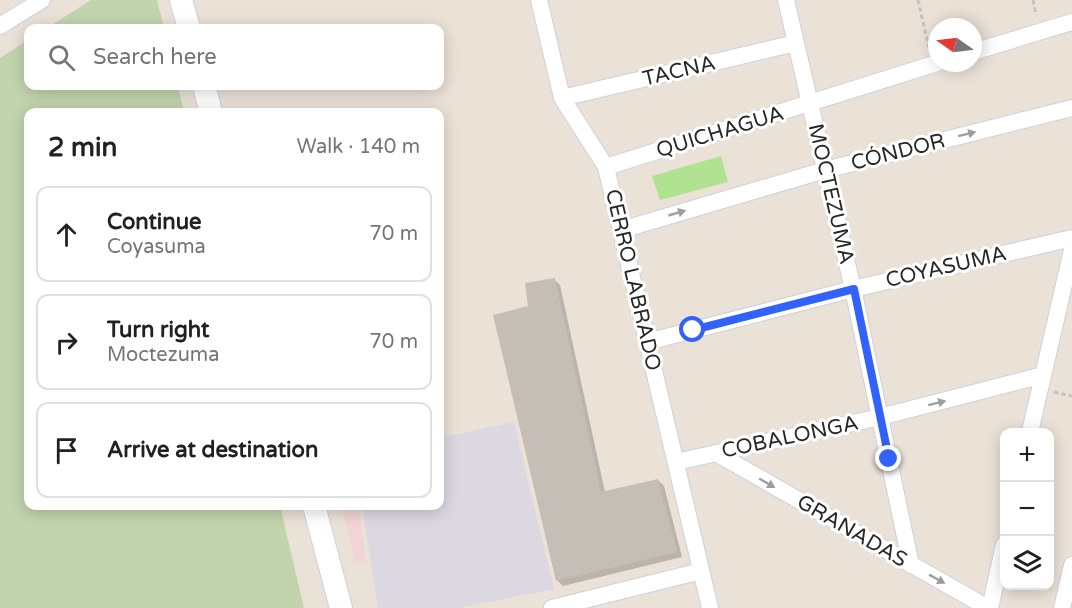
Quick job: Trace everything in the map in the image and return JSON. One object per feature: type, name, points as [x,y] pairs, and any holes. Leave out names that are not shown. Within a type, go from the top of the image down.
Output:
[{"type":"main road","points":[[182,0],[188,24]]},
{"type":"main road","points":[[205,90],[210,108]]},
{"type":"main road","points":[[315,510],[340,608]]},
{"type":"street","points":[[0,26],[42,0]]},
{"type":"street","name":"CERRO LABRADO","points":[[539,0],[562,98],[606,167],[710,608]]},
{"type":"street","name":"MOCTEZUMA","points":[[786,0],[854,289],[911,565]]},
{"type":"street","points":[[982,49],[1072,21]]},
{"type":"street","name":"TACNA","points":[[562,98],[796,43]]},
{"type":"street","name":"QUICHAGUA","points":[[606,167],[928,66]]},
{"type":"street","name":"CÓNDOR","points":[[621,230],[825,170],[1072,108]]},
{"type":"street","name":"COYASUMA","points":[[647,342],[854,289],[1072,238]]},
{"type":"street","points":[[1031,428],[1072,250]]},
{"type":"street","name":"COBALONGA","points":[[676,462],[880,417],[1043,375]]},
{"type":"street","name":"GRANADAS","points":[[716,453],[989,608]]},
{"type":"street","points":[[989,608],[1000,565]]},
{"type":"street","points":[[1062,608],[1072,565]]},
{"type":"street","points":[[552,608],[702,571]]},
{"type":"path","points":[[918,0],[928,38]]},
{"type":"shaded area","points":[[514,422],[554,589],[459,608],[378,608],[363,510],[444,510],[444,437]]},
{"type":"shaded area","points":[[343,510],[359,510],[366,561],[355,562]]},
{"type":"green space","points":[[91,0],[157,0],[163,24],[53,24]]},
{"type":"green space","points":[[24,43],[24,90],[179,90],[183,108],[24,108],[24,510],[281,510],[304,608],[0,608],[0,58]]},
{"type":"green space","points":[[721,156],[728,182],[660,200],[652,176]]},
{"type":"building","points":[[555,278],[601,492],[658,479],[677,552],[556,581],[493,315],[528,306],[525,283]]},
{"type":"route","points":[[693,330],[854,289],[889,459]]}]
